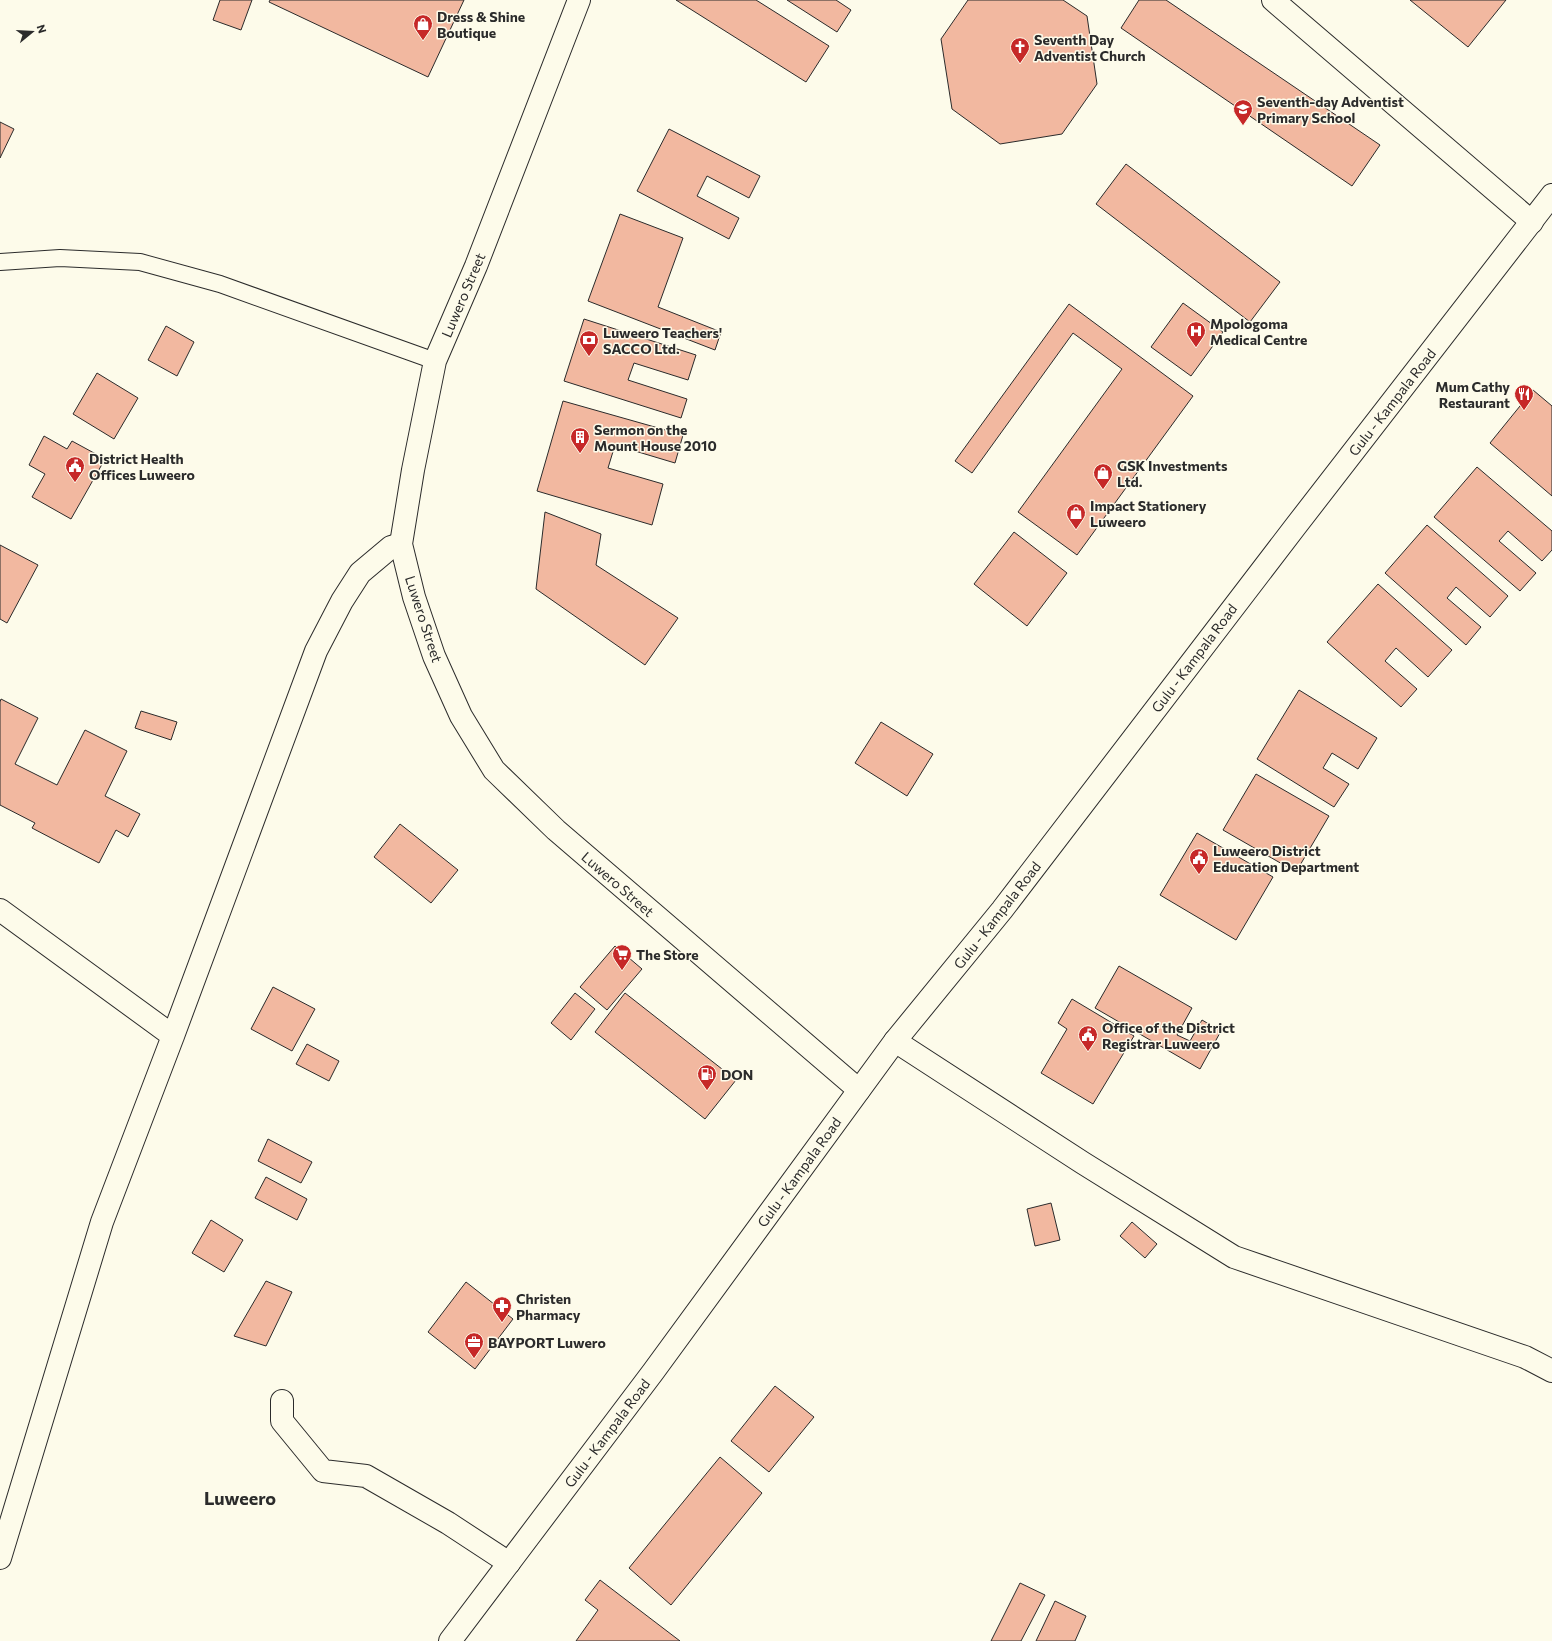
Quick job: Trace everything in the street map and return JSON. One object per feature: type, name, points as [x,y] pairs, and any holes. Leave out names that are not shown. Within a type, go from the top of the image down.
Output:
[{"type":"main road","name":"Luwero Street","points":[[579,0],[476,266],[435,361],[413,470],[401,544],[414,598],[434,656],[461,716],[494,770],[556,830],[859,1090]]},
{"type":"main road","points":[[1272,0],[1532,222]]},
{"type":"main road","name":"Gulu - Kampala Road","points":[[450,1641],[653,1372],[895,1041],[1002,910],[1295,527],[1552,195]]},
{"type":"main road","points":[[0,1558],[102,1222],[173,1036],[316,651],[342,601],[360,573],[391,547],[401,544]]},
{"type":"main road","points":[[0,910],[173,1036]]},
{"type":"main road","points":[[895,1041],[1083,1163],[1234,1257],[1525,1357],[1552,1371]]},
{"type":"main road","points":[[282,1401],[282,1421],[323,1471],[366,1476],[448,1523],[509,1563]]},
{"type":"lane","points":[[0,262],[60,258],[140,262],[220,284],[435,361]]},
{"type":"building","points":[[220,0],[252,0],[241,30],[213,20]]},
{"type":"building","points":[[270,0],[464,0],[428,77],[269,2]]},
{"type":"building","points":[[676,0],[756,0],[829,46],[806,82]]},
{"type":"building","points":[[787,0],[836,0],[851,10],[837,32]]},
{"type":"building","points":[[968,0],[1063,0],[1087,16],[1097,84],[1062,134],[1000,144],[952,109],[941,39]]},
{"type":"building","points":[[1139,0],[1166,0],[1380,145],[1352,186],[1121,28]]},
{"type":"building","points":[[1410,0],[1506,0],[1468,47]]},
{"type":"building","points":[[0,122],[14,129],[0,158]]},
{"type":"building","points":[[669,129],[760,176],[749,198],[707,176],[697,196],[739,218],[729,239],[637,191]]},
{"type":"building","points":[[1126,164],[1280,282],[1250,322],[1096,204]]},
{"type":"building","points":[[620,214],[683,238],[658,307],[721,332],[715,350],[588,301]]},
{"type":"building","points":[[1183,303],[1223,332],[1191,376],[1151,347]]},
{"type":"building","points":[[1069,304],[1193,396],[1077,555],[1018,512],[1122,369],[1073,333],[972,473],[955,461]]},
{"type":"building","points":[[584,319],[696,355],[688,380],[634,363],[628,380],[687,399],[681,418],[564,381]]},
{"type":"building","points":[[166,326],[194,342],[177,376],[148,360]]},
{"type":"building","points":[[97,373],[138,398],[114,439],[73,414]]},
{"type":"building","points":[[1533,390],[1552,406],[1552,496],[1490,443]]},
{"type":"building","name":"Sermon on the Mount House 2010","points":[[563,401],[683,435],[675,463],[615,445],[608,468],[663,484],[652,525],[537,491]]},
{"type":"building","points":[[44,436],[67,449],[72,441],[105,459],[71,519],[32,497],[45,474],[29,465]]},
{"type":"building","points":[[1477,467],[1552,531],[1552,550],[1542,561],[1508,531],[1499,541],[1536,573],[1520,591],[1434,517]]},
{"type":"building","points":[[545,512],[601,534],[596,565],[678,618],[645,665],[536,589]]},
{"type":"building","points":[[1427,525],[1508,596],[1490,617],[1456,587],[1447,598],[1481,627],[1466,645],[1385,573]]},
{"type":"building","points":[[1014,532],[1067,573],[1027,626],[974,584]]},
{"type":"building","points":[[0,545],[38,565],[7,623],[0,619]]},
{"type":"building","points":[[1378,584],[1452,650],[1428,677],[1396,648],[1385,661],[1417,689],[1401,707],[1327,642]]},
{"type":"building","points":[[1299,690],[1377,738],[1358,769],[1332,753],[1323,768],[1349,784],[1334,807],[1257,759]]},
{"type":"building","points":[[1,699],[38,718],[15,764],[57,785],[85,730],[127,751],[105,796],[140,814],[128,837],[116,830],[99,863],[32,828],[35,823],[0,805]]},
{"type":"building","points":[[141,711],[177,722],[171,740],[135,728]]},
{"type":"building","points":[[881,722],[933,754],[907,796],[855,763]]},
{"type":"building","points":[[1256,774],[1329,816],[1296,872],[1223,830]]},
{"type":"building","points":[[400,824],[458,870],[431,903],[374,857]]},
{"type":"building","points":[[1197,833],[1273,877],[1236,940],[1160,895]]},
{"type":"building","points":[[615,946],[642,969],[607,1010],[580,987]]},
{"type":"building","points":[[1119,966],[1192,1008],[1177,1035],[1190,1041],[1202,1020],[1221,1031],[1200,1069],[1095,1008]]},
{"type":"building","points":[[273,987],[315,1009],[292,1051],[251,1029]]},
{"type":"building","points":[[575,993],[595,1009],[571,1040],[551,1023]]},
{"type":"building","points":[[625,993],[736,1080],[705,1119],[595,1032]]},
{"type":"building","points":[[1072,999],[1134,1036],[1093,1104],[1041,1073],[1067,1029],[1058,1023]]},
{"type":"building","points":[[307,1044],[339,1061],[329,1081],[296,1064]]},
{"type":"building","points":[[268,1139],[312,1162],[301,1183],[258,1161]]},
{"type":"building","points":[[266,1177],[307,1199],[297,1220],[255,1198]]},
{"type":"building","points":[[1051,1203],[1060,1240],[1035,1246],[1027,1209]]},
{"type":"building","points":[[211,1220],[243,1240],[224,1272],[192,1253]]},
{"type":"building","points":[[1132,1222],[1157,1244],[1145,1258],[1120,1236]]},
{"type":"building","points":[[266,1281],[292,1292],[266,1346],[234,1336]]},
{"type":"building","points":[[466,1282],[513,1319],[475,1369],[428,1332]]},
{"type":"building","points":[[775,1386],[814,1417],[769,1472],[731,1441]]},
{"type":"building","points":[[720,1457],[762,1493],[671,1605],[629,1568]]},
{"type":"building","points":[[600,1580],[680,1641],[576,1641],[598,1610],[585,1600]]},
{"type":"building","points":[[1020,1583],[1045,1595],[1021,1641],[991,1641]]},
{"type":"building","points":[[1055,1601],[1086,1616],[1075,1641],[1036,1641]]},
{"type":"place","name":"Dress & Shine Boutique","points":[[423,41]]},
{"type":"place","name":"Seventh Day Adventist Church","points":[[1020,64]]},
{"type":"place","name":"Seventh-day Adventist Primary School","points":[[1243,126]]},
{"type":"place","name":"Mpologoma Medical Centre","points":[[1196,348]]},
{"type":"place","name":"Luweero Teachers' SACCO Ltd.","points":[[589,357]]},
{"type":"place","name":"Mum Cathy Restaurant","points":[[1524,411]]},
{"type":"place","name":"Sermon on the Mount House 2010","points":[[580,454]]},
{"type":"place","name":"District Health Offices Luweero","points":[[75,483]]},
{"type":"place","name":"GSK Investments Ltd.","points":[[1103,490]]},
{"type":"place","name":"Impact Stationery Luweero","points":[[1076,530]]},
{"type":"place","name":"Luweero District Education Department","points":[[1199,875]]},
{"type":"place","name":"The Store","points":[[622,971]]},
{"type":"place","name":"Office of the District Registrar Luweero","points":[[1088,1052]]},
{"type":"place","name":"DON","points":[[707,1091]]},
{"type":"place","name":"Christen Pharmacy","points":[[502,1323]]},
{"type":"place","name":"BAYPORT Luwero","points":[[474,1359]]},
{"type":"district","name":"Luweero","points":[[240,1498]]}]
